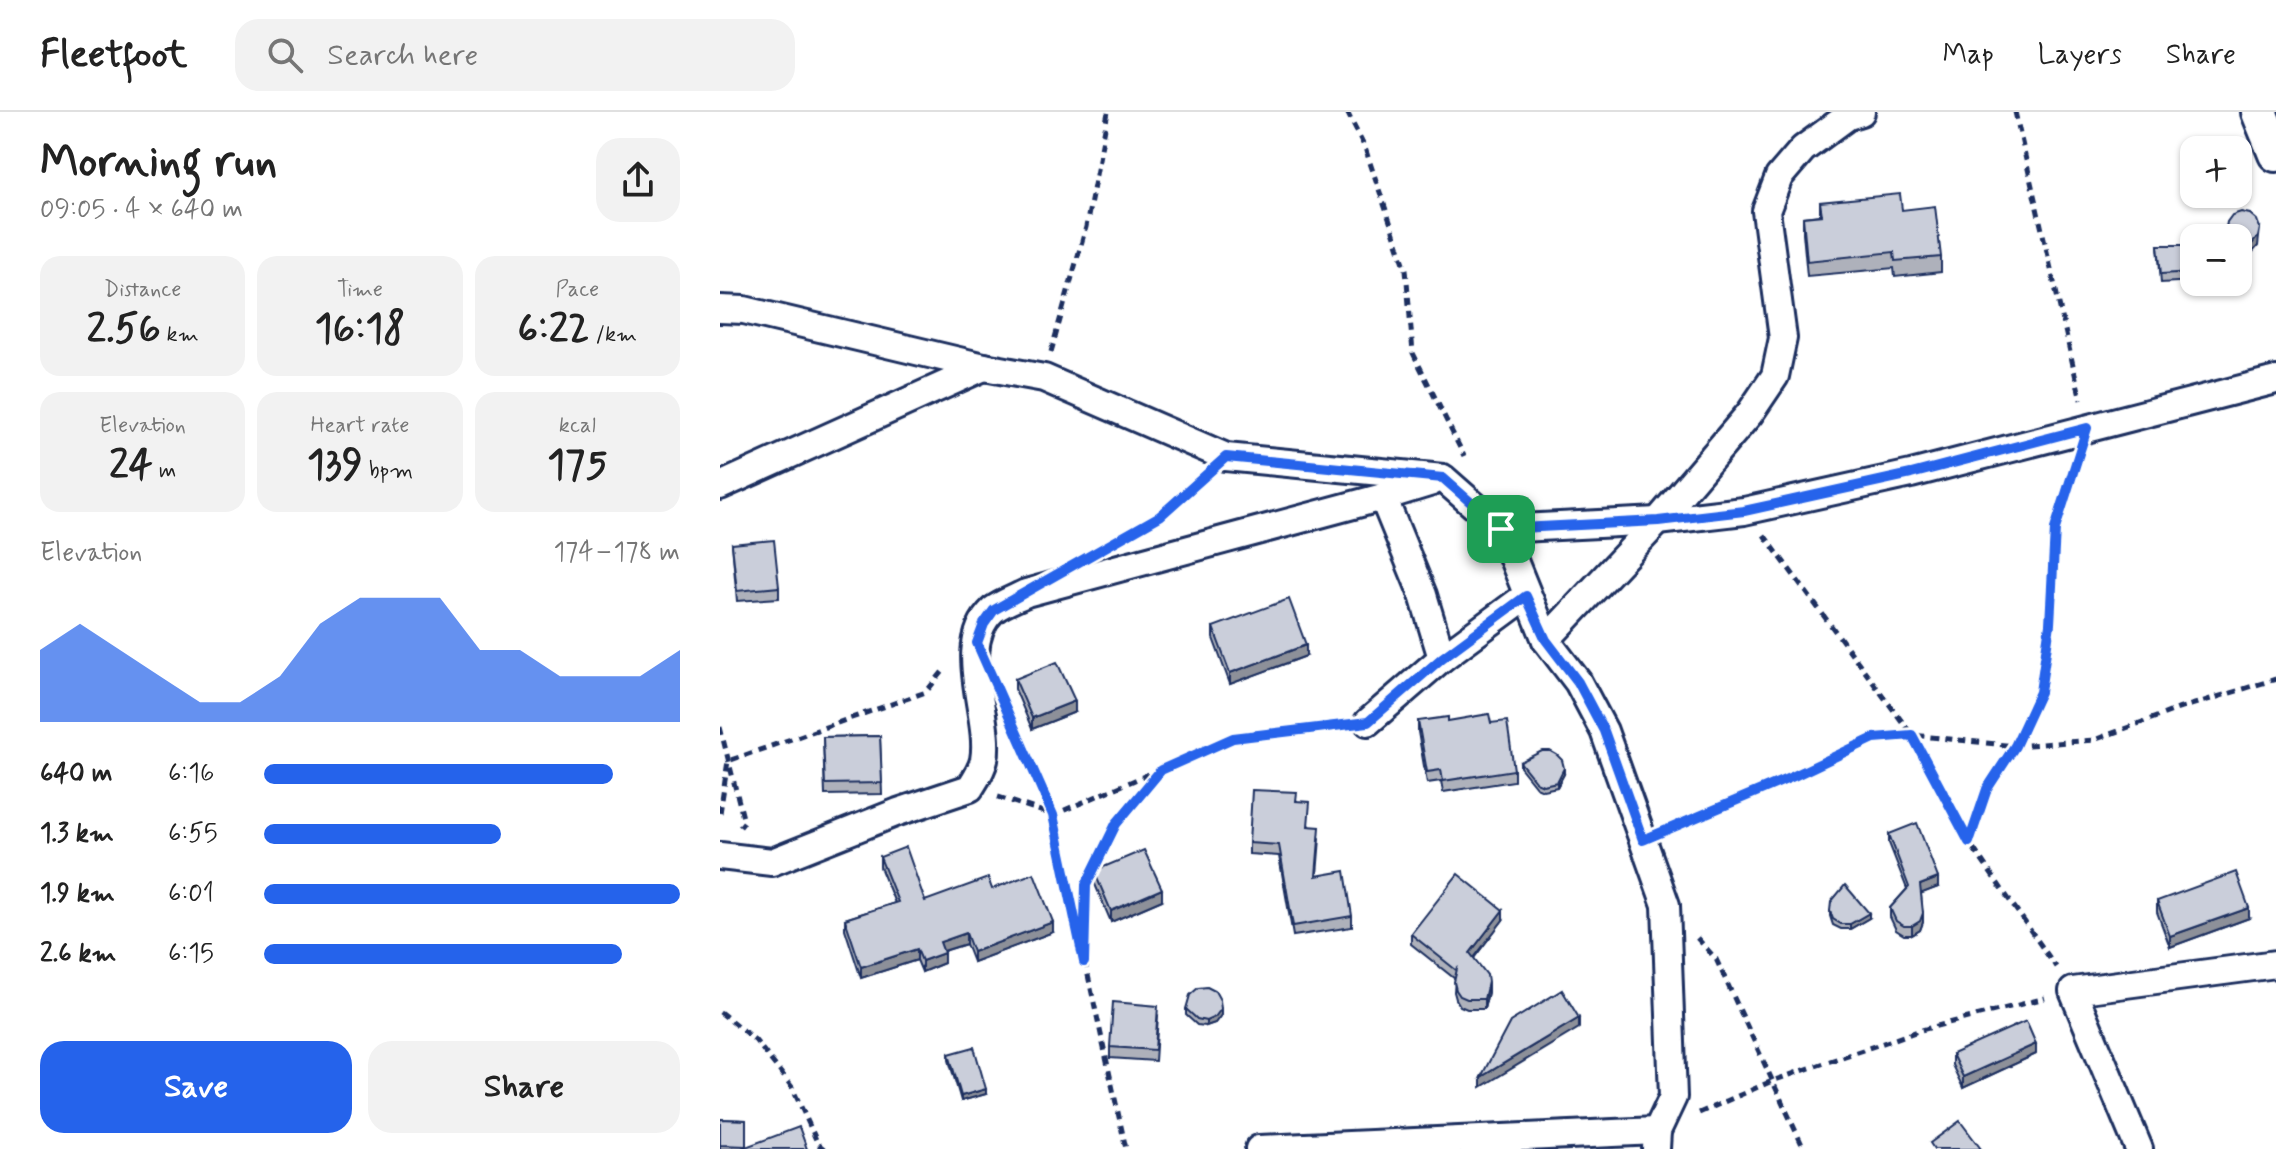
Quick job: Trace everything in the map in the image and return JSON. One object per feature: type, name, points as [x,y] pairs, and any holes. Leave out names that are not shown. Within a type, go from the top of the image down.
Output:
[{"type":"street","points":[[1546,640],[1658,521],[1750,413],[1775,376],[1783,338],[1766,211],[1779,177],[1803,149],[1848,116],[1861,112]]},
{"type":"street","points":[[2259,112],[2276,154]]},
{"type":"street","points":[[720,309],[744,310],[984,367],[1044,378],[1226,457],[1443,478],[1501,529],[1546,640],[1578,682],[1604,731],[1666,905],[1673,1097],[1657,1140],[1259,1149]]},
{"type":"street","points":[[720,486],[984,367]]},
{"type":"street","points":[[1501,529],[1658,521],[1744,511],[1911,474],[2276,380]]},
{"type":"street","points":[[720,856],[772,862],[898,812],[970,788],[984,762],[984,735],[975,670],[977,643],[984,624],[994,610],[1026,593],[1443,478]]},
{"type":"street","points":[[1383,497],[1423,595],[1442,658]]},
{"type":"street","points":[[1368,722],[1442,658],[1526,596]]},
{"type":"street","points":[[2139,1149],[2073,991],[2276,964]]},
{"type":"path","points":[[1044,378],[1086,227],[1108,112]]},
{"type":"path","points":[[1347,112],[1365,148],[1406,269],[1413,353],[1467,461]]},
{"type":"path","points":[[1969,842],[1987,789],[2015,746],[2040,692],[2050,624],[2055,529],[2087,428],[2015,112]]},
{"type":"path","points":[[1133,531],[1160,516],[1226,457]]},
{"type":"path","points":[[1657,1140],[1772,1081],[1921,1030],[2073,991],[1969,842],[1912,735],[1744,511]]},
{"type":"path","points":[[728,761],[926,692],[946,669]]},
{"type":"path","points":[[1643,840],[1794,776],[1874,738],[1912,735],[2015,746],[2094,740],[2178,709],[2276,679]]},
{"type":"path","points":[[970,788],[1053,815],[1233,738],[1368,722]]},
{"type":"path","points":[[720,727],[744,822],[736,832]]},
{"type":"path","points":[[1015,729],[1053,815],[1126,1149]]},
{"type":"path","points":[[720,813],[728,761]]},
{"type":"path","points":[[1084,962],[1086,885],[1116,824],[1161,770]]},
{"type":"path","points":[[1666,905],[1716,959],[1804,1149]]},
{"type":"path","points":[[720,1012],[755,1040],[792,1087],[818,1144],[824,1149]]},
{"type":"building","points":[[1900,194],[1902,210],[1935,206],[1941,257],[1895,261],[1894,252],[1807,261],[1803,217],[1822,215],[1820,202]]},
{"type":"building","points":[[2241,212],[2257,220],[2260,228],[2252,244],[2252,224],[2227,224],[2232,215]]},
{"type":"building","points":[[2158,245],[2180,245],[2180,273],[2161,274]]},
{"type":"building","points":[[774,540],[779,587],[737,591],[732,544]]},
{"type":"building","points":[[1289,599],[1306,645],[1230,673],[1213,627]]},
{"type":"building","points":[[1057,662],[1075,701],[1032,718],[1015,679]]},
{"type":"building","points":[[1489,714],[1491,723],[1507,721],[1514,770],[1443,781],[1441,770],[1427,772],[1418,721],[1448,717],[1448,721]]},
{"type":"building","points":[[880,736],[882,783],[825,784],[823,737]]},
{"type":"building","points":[[1542,751],[1550,751],[1562,760],[1564,768],[1557,782],[1543,785],[1536,782],[1520,762]]},
{"type":"building","points":[[1252,790],[1297,792],[1296,801],[1310,802],[1308,826],[1320,827],[1316,876],[1345,871],[1352,916],[1293,926],[1279,845],[1249,843]]},
{"type":"building","points":[[1917,823],[1938,878],[1920,885],[1923,913],[1920,921],[1904,926],[1896,921],[1890,908],[1909,887],[1889,834]]},
{"type":"building","points":[[906,847],[925,901],[988,878],[992,889],[1034,873],[1053,922],[973,952],[966,933],[940,942],[944,953],[922,961],[917,949],[861,967],[845,919],[898,902],[880,857]]},
{"type":"building","points":[[1144,850],[1162,889],[1111,911],[1094,871]]},
{"type":"building","points":[[2236,872],[2249,908],[2170,936],[2157,901]]},
{"type":"building","points":[[1458,874],[1503,910],[1470,953],[1487,975],[1484,999],[1460,996],[1454,982],[1457,969],[1411,934]]},
{"type":"building","points":[[1845,885],[1869,913],[1850,924],[1841,924],[1833,919],[1830,911],[1831,902]]},
{"type":"building","points":[[1207,987],[1215,991],[1221,1009],[1215,1017],[1206,1021],[1197,1019],[1186,1009],[1190,995],[1198,988]]},
{"type":"building","points":[[1562,990],[1579,1018],[1481,1077],[1510,1022]]},
{"type":"building","points":[[1113,1002],[1158,1006],[1155,1050],[1110,1047]]},
{"type":"building","points":[[2026,1021],[2036,1044],[1963,1077],[1952,1054]]},
{"type":"building","points":[[974,1047],[986,1089],[961,1096],[949,1054]]},
{"type":"building","points":[[720,1119],[746,1120],[746,1146],[720,1145]]},
{"type":"building","points":[[1960,1121],[1981,1149],[1934,1149],[1930,1143]]},
{"type":"building","points":[[799,1127],[807,1149],[743,1149],[743,1148]]},
{"type":"route","points":[[2087,428],[2055,529],[2050,624],[2040,692],[2015,746],[1987,789],[1969,842],[1912,735],[1874,738],[1794,776],[1643,840],[1604,731],[1578,682],[1546,640],[1526,596],[1442,658],[1368,722],[1233,738],[1161,770],[1116,824],[1086,885],[1084,962],[1053,815],[977,643],[984,624],[994,610],[1160,516],[1226,457],[1443,478],[1501,529],[1658,521],[1744,511],[1911,474],[2087,428]]}]
